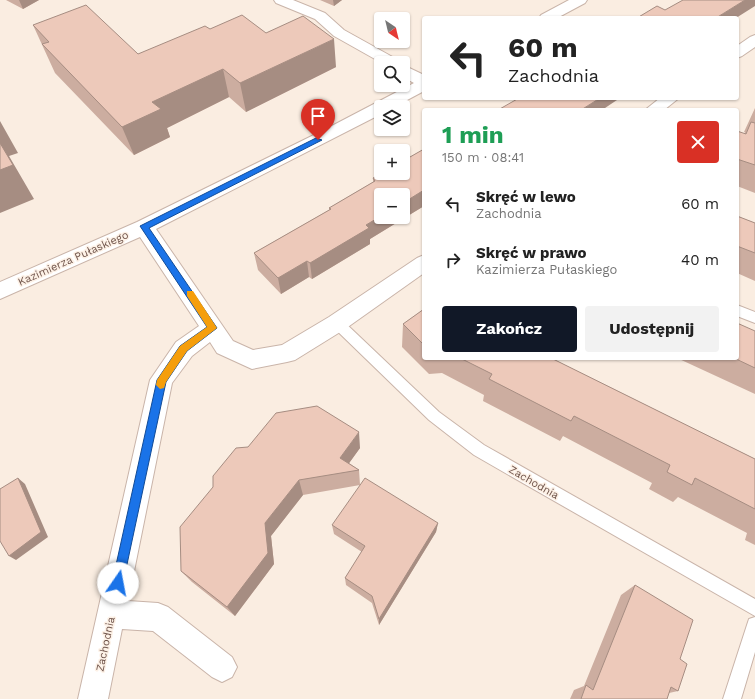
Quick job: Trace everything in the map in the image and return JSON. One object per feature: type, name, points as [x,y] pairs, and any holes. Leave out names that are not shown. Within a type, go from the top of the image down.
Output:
[{"type":"street","points":[[281,0],[320,16],[339,33],[380,56]]},
{"type":"street","points":[[550,16],[580,0]]},
{"type":"street","points":[[739,52],[755,40]]},
{"type":"street","points":[[410,74],[422,82]]},
{"type":"street","name":"Kazimierza Pułaskiego","points":[[0,291],[144,226],[325,136],[422,84]]},
{"type":"street","points":[[659,108],[676,102]]},
{"type":"street","points":[[144,226],[225,347],[252,360],[287,353],[337,323],[422,264]]},
{"type":"street","name":"Zachodnia","points":[[93,699],[161,380],[184,349],[212,328]]},
{"type":"street","points":[[111,614],[158,617],[222,667]]},
{"type":"lane","points":[[739,311],[755,318]]},
{"type":"lane","name":"Zachodnia","points":[[337,323],[434,416],[479,450],[755,608]]},
{"type":"lane","points":[[732,699],[755,626]]},
{"type":"building","points":[[683,0],[745,0],[719,16],[640,16],[657,6],[665,10]]},
{"type":"building","points":[[86,5],[138,54],[205,26],[210,29],[242,15],[266,33],[303,16],[334,39],[240,83],[223,69],[152,102],[161,109],[122,127],[42,44],[49,42],[33,25]]},
{"type":"building","points":[[516,100],[597,100],[584,108],[502,108]]},
{"type":"building","points":[[751,122],[755,123],[755,165],[739,160],[739,132],[746,134]]},
{"type":"building","points":[[0,143],[13,165],[0,170]]},
{"type":"building","points":[[422,150],[422,191],[410,199],[410,188],[374,188],[374,220],[366,225],[369,228],[310,263],[307,261],[278,278],[254,253],[331,209],[329,208],[375,181],[374,180],[410,180],[410,157]]},
{"type":"building","points":[[739,217],[755,223],[755,253],[739,247]]},
{"type":"building","points":[[422,310],[422,343],[403,324]]},
{"type":"building","points":[[739,324],[755,331],[755,368],[738,360]]},
{"type":"building","points":[[464,360],[555,360],[755,459],[755,509],[695,478],[692,485],[667,472],[670,465],[574,416],[571,421],[489,379],[492,374]]},
{"type":"building","points":[[317,406],[359,432],[340,458],[359,470],[299,480],[265,523],[268,553],[227,607],[181,571],[180,527],[213,487],[213,476],[236,448],[248,447],[276,413]]},
{"type":"building","points":[[18,478],[41,532],[9,556],[0,541],[0,489]]},
{"type":"building","points":[[365,478],[438,523],[379,619],[372,596],[345,578],[365,546],[332,525]]},
{"type":"building","points":[[635,585],[693,620],[680,659],[687,664],[678,691],[671,687],[667,699],[581,699],[586,685],[593,690]]},
{"type":"slow traffic","points":[[160,385],[161,380],[184,349],[212,328],[190,294]]},
{"type":"route","points":[[118,583],[161,380],[184,349],[212,328],[144,226],[248,176],[318,140]]}]
